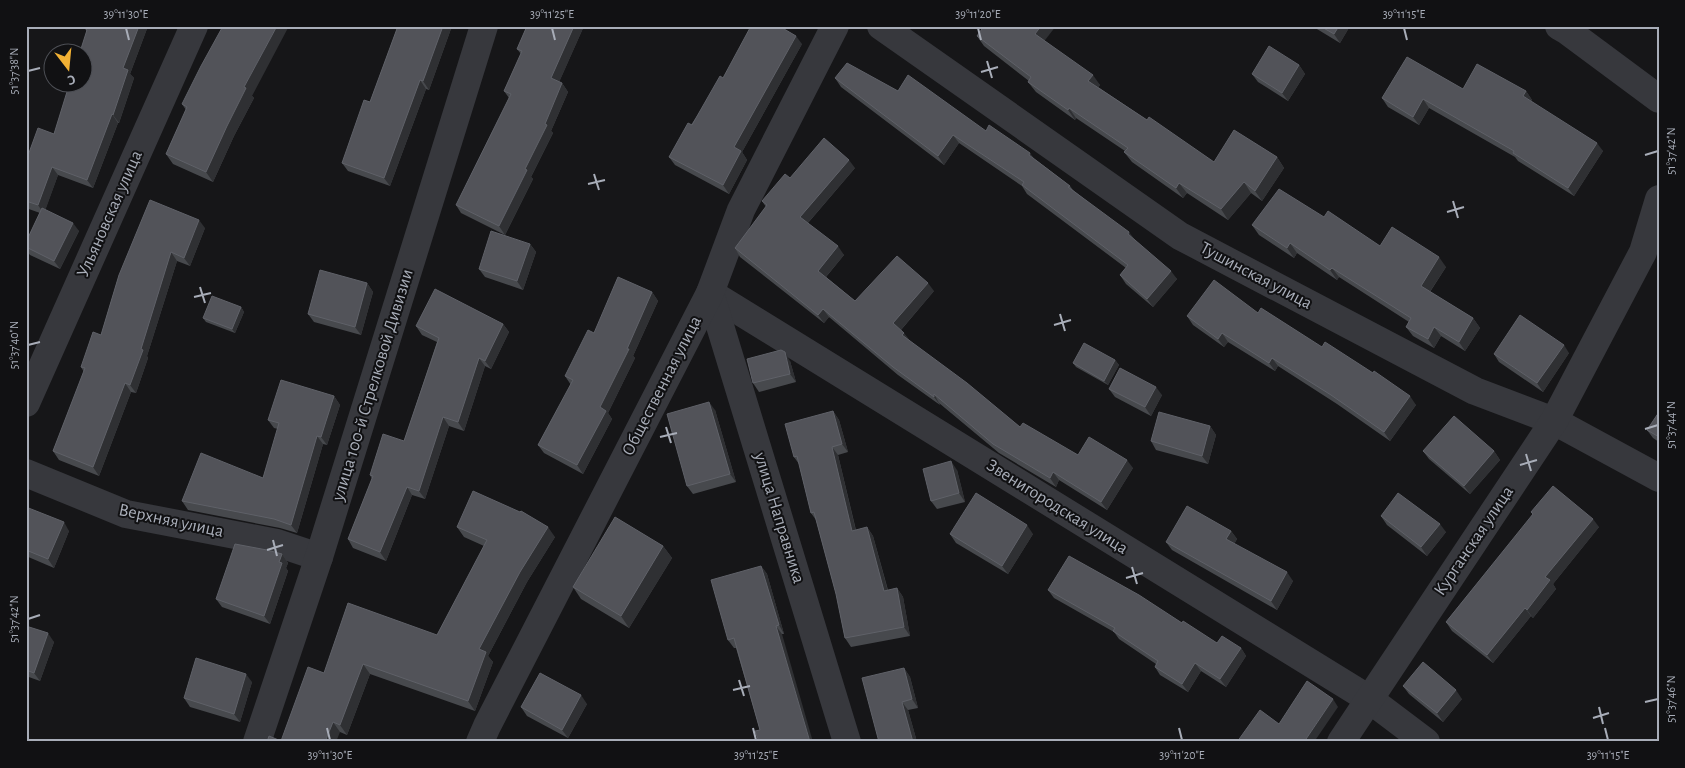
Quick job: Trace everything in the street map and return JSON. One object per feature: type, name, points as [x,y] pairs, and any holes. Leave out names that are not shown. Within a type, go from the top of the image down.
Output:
[{"type":"street","name":"Ульяновская улица","points":[[26,403],[194,26]]},
{"type":"street","name":"улица 100-й Стрелковой Дивизии","points":[[257,742],[319,557],[484,26]]},
{"type":"street","name":"Общественная улица","points":[[480,742],[710,293],[741,210],[836,26]]},
{"type":"street","name":"Тушинская улица","points":[[881,26],[1180,236],[1475,391],[1554,421],[1659,478]]},
{"type":"street","points":[[1559,26],[1659,99]]},
{"type":"street","name":"Курганская улица","points":[[1341,742],[1554,421],[1643,252],[1659,199]]},
{"type":"street","name":"Звенигородская улица","points":[[710,293],[1369,699],[1426,742]]},
{"type":"street","name":"улица Направника","points":[[710,293],[847,742]]},
{"type":"street","name":"Верхняя улица","points":[[26,473],[126,514],[277,543],[319,557]]},
{"type":"building","points":[[87,26],[139,26],[123,68],[128,70],[113,115],[87,180],[52,167],[38,205],[26,201],[26,161],[38,128],[54,134],[67,92],[92,92],[92,42],[83,42]]},
{"type":"building","points":[[223,26],[277,26],[244,87],[246,88],[206,172],[166,154],[187,107],[182,104]]},
{"type":"building","points":[[398,26],[443,26],[423,81],[420,80],[384,178],[342,163],[364,100],[370,102]]},
{"type":"building","points":[[527,26],[574,26],[551,78],[562,83],[545,124],[547,125],[499,226],[456,205],[511,94],[504,91],[522,51],[517,49]]},
{"type":"building","points":[[751,26],[779,26],[796,36],[734,147],[741,151],[723,185],[669,157],[688,123],[692,125],[720,76],[723,78]]},
{"type":"building","points":[[984,26],[1041,26],[1035,34],[1093,75],[1088,81],[1147,120],[1149,117],[1214,162],[1234,130],[1277,157],[1255,191],[1244,182],[1221,209],[1179,183],[1176,188],[1124,152],[1128,148],[1028,82],[1031,77],[977,36]]},
{"type":"building","points":[[1320,26],[1339,26],[1334,34]]},
{"type":"building","points":[[1269,46],[1299,65],[1282,93],[1252,74]]},
{"type":"building","points":[[1407,57],[1463,89],[1477,64],[1526,91],[1523,96],[1597,143],[1568,188],[1513,153],[1514,151],[1423,99],[1413,117],[1382,98]]},
{"type":"building","points":[[847,63],[898,91],[908,75],[986,131],[989,125],[1030,153],[1029,155],[1070,186],[1068,187],[1129,232],[1128,234],[1171,271],[1147,299],[1120,275],[1128,265],[1022,185],[1024,182],[953,135],[938,156],[835,78]]},
{"type":"building","points":[[824,138],[849,160],[800,217],[838,246],[818,271],[855,301],[897,256],[928,283],[893,323],[904,333],[902,335],[967,383],[1020,427],[1023,423],[1078,455],[1089,437],[1127,460],[1101,502],[1053,472],[1050,478],[993,444],[934,394],[934,397],[893,367],[823,309],[818,315],[735,248],[767,205],[762,201],[785,174],[790,178]]},
{"type":"building","points":[[1279,189],[1324,217],[1328,211],[1380,246],[1392,227],[1439,257],[1421,286],[1473,318],[1459,342],[1434,327],[1428,339],[1406,327],[1411,318],[1332,268],[1330,270],[1290,243],[1287,248],[1252,225]]},
{"type":"building","points":[[150,200],[199,220],[184,258],[171,252],[141,349],[143,350],[130,385],[125,383],[93,467],[53,451],[85,368],[81,367],[93,332],[101,335],[119,275]]},
{"type":"building","points":[[42,208],[73,223],[54,261],[26,247],[26,242]]},
{"type":"building","points":[[491,231],[530,244],[517,281],[479,269]]},
{"type":"building","points":[[320,270],[367,283],[355,327],[308,314]]},
{"type":"building","points":[[618,277],[652,292],[627,349],[629,349],[600,407],[606,411],[577,465],[538,445],[573,380],[565,376],[588,330],[594,333]]},
{"type":"building","points":[[1214,280],[1258,313],[1261,308],[1322,347],[1325,342],[1373,373],[1374,371],[1410,396],[1384,432],[1331,395],[1272,358],[1269,363],[1222,333],[1218,339],[1187,316]]},
{"type":"building","points":[[435,289],[503,324],[485,361],[479,358],[458,422],[443,417],[419,491],[407,487],[380,552],[348,539],[373,476],[370,475],[383,434],[404,441],[439,338],[416,326]]},
{"type":"building","points":[[212,296],[241,307],[232,329],[203,318]]},
{"type":"building","points":[[1520,315],[1564,345],[1537,383],[1494,354]]},
{"type":"building","points":[[1084,343],[1115,360],[1104,381],[1073,363]]},
{"type":"building","points":[[781,350],[785,352],[790,374],[753,383],[747,359]]},
{"type":"building","points":[[1120,368],[1156,387],[1145,407],[1109,389]]},
{"type":"building","points":[[281,380],[334,396],[321,437],[317,436],[291,525],[274,519],[182,501],[201,453],[263,478],[279,423],[268,420]]},
{"type":"building","points":[[709,402],[730,474],[687,486],[667,414]]},
{"type":"building","points":[[833,411],[842,444],[832,447],[852,531],[867,527],[884,591],[897,588],[904,627],[845,638],[836,594],[814,512],[811,513],[797,456],[794,457],[785,424]]},
{"type":"building","points":[[1159,412],[1210,426],[1202,456],[1151,441]]},
{"type":"building","points":[[1659,412],[1659,437],[1647,430]]},
{"type":"building","points":[[1454,416],[1494,451],[1464,486],[1423,451]]},
{"type":"building","points":[[951,461],[959,493],[931,501],[923,469]]},
{"type":"building","points":[[1553,486],[1593,519],[1545,577],[1550,580],[1527,610],[1525,608],[1487,655],[1446,622],[1533,514],[1531,512]]},
{"type":"building","points":[[473,491],[521,511],[548,527],[520,572],[479,649],[486,652],[468,701],[363,664],[340,725],[333,722],[325,742],[267,742],[269,736],[281,741],[308,667],[324,673],[348,603],[437,635],[487,540],[457,527]]},
{"type":"building","points":[[976,493],[1027,525],[1002,566],[950,534]]},
{"type":"building","points":[[1398,493],[1440,524],[1421,547],[1381,516]]},
{"type":"building","points":[[1187,506],[1231,531],[1226,539],[1287,572],[1271,601],[1166,542]]},
{"type":"building","points":[[26,507],[64,522],[48,559],[26,550]]},
{"type":"building","points":[[615,517],[663,546],[621,616],[573,587]]},
{"type":"building","points":[[235,544],[282,554],[279,562],[282,563],[264,616],[216,599]]},
{"type":"building","points":[[1069,556],[1139,595],[1217,643],[1222,636],[1241,648],[1220,679],[1195,663],[1182,684],[1155,667],[1158,661],[1113,631],[1115,628],[1048,590]]},
{"type":"building","points":[[761,566],[779,625],[776,626],[810,742],[759,742],[755,731],[760,730],[734,638],[728,640],[711,580]]},
{"type":"building","points":[[26,626],[48,633],[34,673],[26,670]]},
{"type":"building","points":[[196,658],[246,674],[234,714],[184,698]]},
{"type":"building","points":[[1423,662],[1456,690],[1437,713],[1403,686]]},
{"type":"building","points":[[904,668],[912,699],[902,702],[913,742],[879,742],[862,678]]},
{"type":"building","points":[[540,673],[581,695],[562,730],[521,707]]},
{"type":"building","points":[[1307,681],[1333,699],[1304,742],[1237,742],[1260,710],[1279,724]]}]
